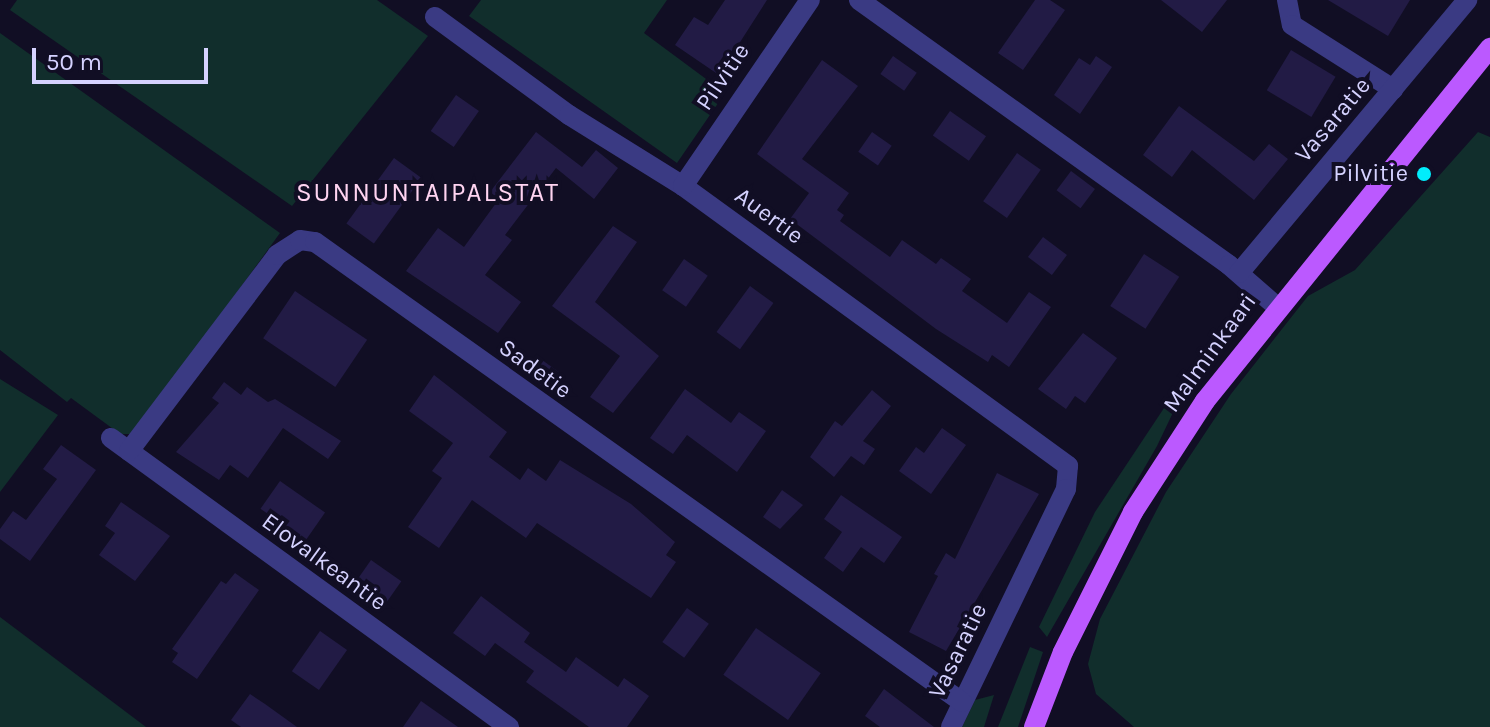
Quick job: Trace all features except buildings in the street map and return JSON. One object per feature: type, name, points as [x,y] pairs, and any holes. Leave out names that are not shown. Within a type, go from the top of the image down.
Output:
[{"type":"main road","name":"Malminkaari","points":[[1034,727],[1063,652],[1133,512],[1276,306],[1490,48]]},
{"type":"street","name":"Pilvitie","points":[[683,186],[810,0]]},
{"type":"street","points":[[859,0],[1239,273],[1276,306]]},
{"type":"street","points":[[1287,0],[1292,25],[1393,89]]},
{"type":"street","name":"Vasaratie","points":[[1239,273],[1467,0]]},
{"type":"street","name":"Auertie","points":[[435,17],[569,115],[683,186],[1068,466]]},
{"type":"street","name":"Sadetie","points":[[129,451],[277,255],[300,240],[315,242],[962,702]]},
{"type":"street","name":"Elovalkeantie","points":[[111,438],[509,727]]},
{"type":"street","name":"Vasaratie","points":[[951,727],[1066,489],[1068,466]]},
{"type":"green space","points":[[17,0],[377,0],[428,36],[292,206],[10,10]]},
{"type":"green space","points":[[481,0],[667,0],[644,33],[725,93],[677,163],[469,16]]},
{"type":"green space","points":[[0,33],[280,233],[134,434],[120,434],[71,398],[67,402],[0,350]]},
{"type":"green space","points":[[1478,132],[1490,137],[1490,727],[1134,727],[1096,694],[1088,664],[1100,619],[1166,492],[1231,394],[1308,296],[1355,270]]},
{"type":"green space","points":[[0,379],[58,415],[0,492]]},
{"type":"green space","points":[[1172,396],[1179,400],[1157,446],[1047,637],[1039,627],[1095,512]]},
{"type":"green space","points":[[0,617],[146,727],[0,727]]},
{"type":"green space","points":[[1030,647],[1043,652],[1018,727],[998,727]]},
{"type":"green space","points":[[994,695],[984,727],[962,727],[975,700]]},
{"type":"place","name":"Pilvitie","points":[[1424,174]]},
{"type":"district","name":"SUNNUNTAIPALSTAT","points":[[428,193]]}]
